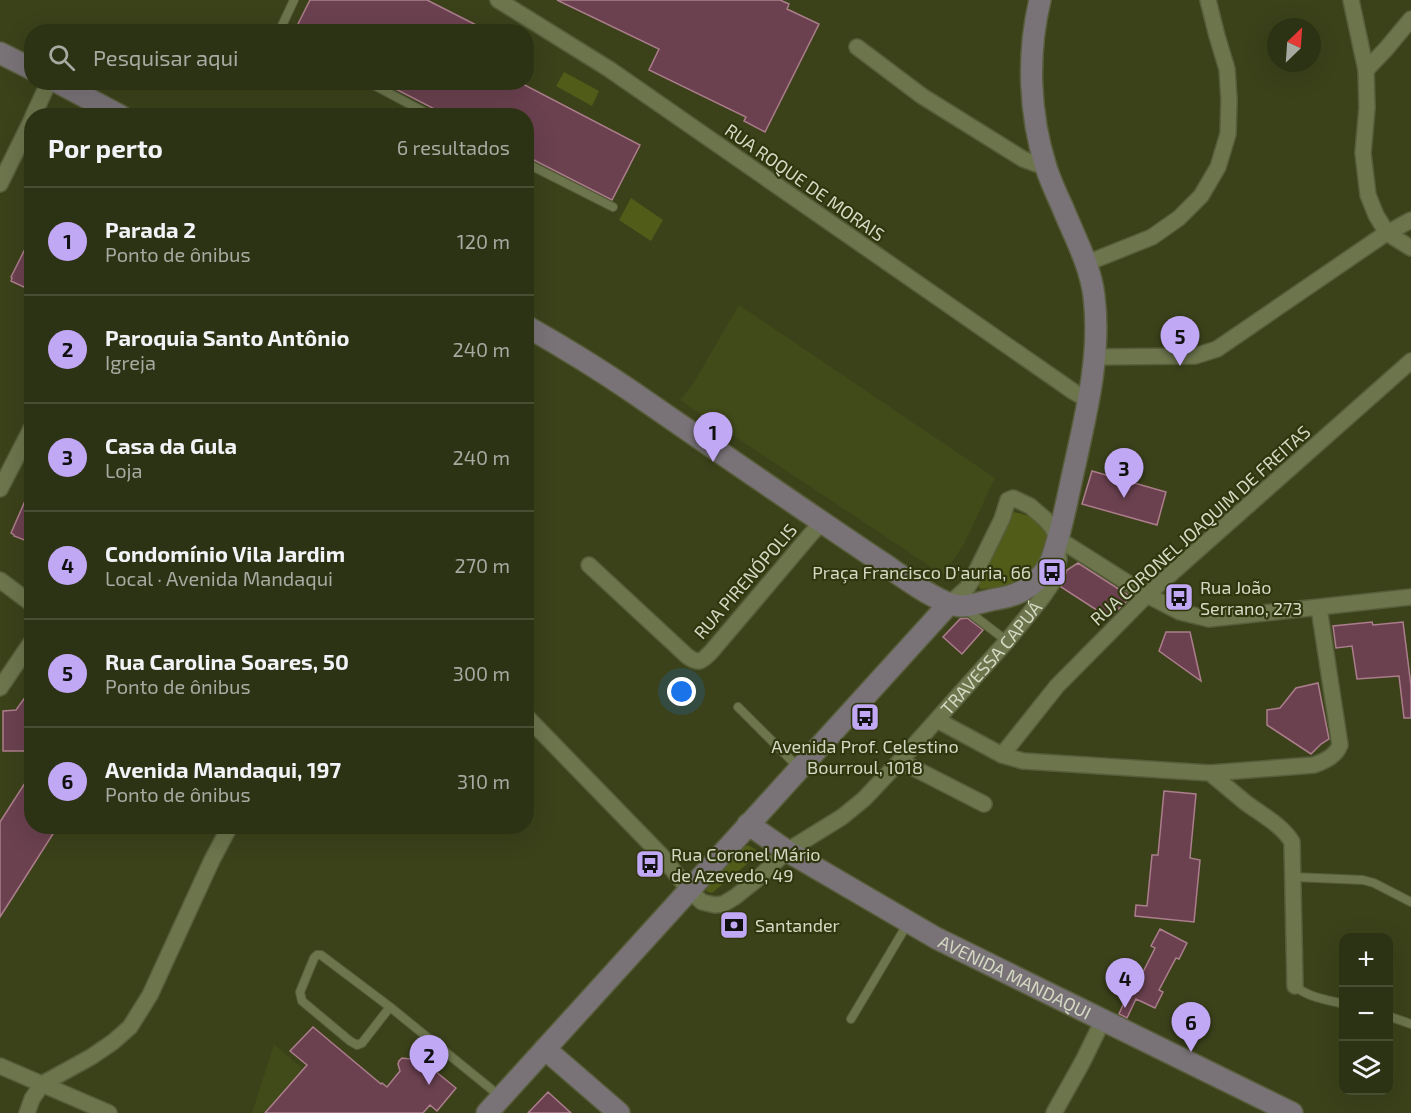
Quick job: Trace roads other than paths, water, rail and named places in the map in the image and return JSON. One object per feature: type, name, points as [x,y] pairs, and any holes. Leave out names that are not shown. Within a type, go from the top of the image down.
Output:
[{"type":"main road","points":[[1040,0],[1034,22],[1031,69],[1038,135],[1047,168],[1087,263],[1094,295],[1096,343],[1088,400],[1066,507],[1057,538]]},
{"type":"main road","points":[[0,53],[24,65]]},
{"type":"main road","points":[[72,90],[106,108]]},
{"type":"main road","points":[[487,1113],[799,768],[956,605],[822,523],[634,393],[572,352],[534,331]]},
{"type":"main road","name":"TRAVESSA CAPUÁ","points":[[956,605],[1023,591],[1034,583],[1049,563],[1057,538]]},
{"type":"main road","name":"AVENIDA MANDAQUI","points":[[748,824],[787,851],[936,938],[1292,1113]]},
{"type":"main road","points":[[545,1049],[618,1113]]},
{"type":"street","name":"RUA ROQUE DE MORAIS","points":[[499,0],[609,69],[1044,372],[1088,400]]},
{"type":"street","points":[[1087,263],[1152,237],[1179,218],[1200,196],[1218,167],[1228,134],[1229,100],[1227,69],[1209,0]]},
{"type":"street","points":[[1351,0],[1366,70],[1367,108],[1363,167],[1368,195],[1387,233],[1411,248]]},
{"type":"street","points":[[1366,70],[1411,19]]},
{"type":"street","points":[[857,47],[922,96],[1023,159],[1047,168]]},
{"type":"street","points":[[37,108],[46,90]]},
{"type":"street","points":[[0,184],[24,134]]},
{"type":"street","points":[[1094,357],[1195,356],[1217,349],[1387,233],[1411,220]]},
{"type":"street","name":"RUA CORONEL JOAQUIM DE FREITAS","points":[[1002,755],[1057,686],[1147,594],[1411,361]]},
{"type":"street","points":[[0,489],[24,442]]},
{"type":"street","points":[[956,605],[972,580],[999,525],[1008,500],[1011,498],[1030,506],[1045,519],[1057,538],[1180,612],[1209,619],[1411,597]]},
{"type":"street","name":"RUA PIRENÓPOLIS","points":[[589,565],[687,656],[697,661],[702,660],[711,652],[822,523]]},
{"type":"street","name":"TRAVESSA CAPUÁ","points":[[688,890],[702,902],[723,904],[755,881],[787,851],[842,817],[864,799],[1028,617],[1053,582],[1059,559],[1057,538]]},
{"type":"street","points":[[0,580],[24,598]]},
{"type":"street","points":[[937,720],[1002,755],[1023,761],[1210,773],[1314,765],[1335,754],[1340,744],[1319,608]]},
{"type":"street","points":[[0,688],[24,653]]},
{"type":"street","points":[[534,724],[660,854],[688,890]]},
{"type":"street","points":[[900,761],[984,804]]},
{"type":"street","points":[[1210,773],[1279,827],[1292,842],[1295,986]]},
{"type":"street","points":[[27,1113],[42,1084],[91,1057],[130,1027],[150,996],[226,834]]},
{"type":"street","points":[[1054,1113],[1103,1020]]},
{"type":"street","points":[[0,1066],[109,1113]]},
{"type":"lane","points":[[283,24],[294,0]]},
{"type":"lane","points":[[383,90],[417,108]]},
{"type":"lane","points":[[534,167],[613,207]]},
{"type":"lane","points":[[956,605],[1007,641]]},
{"type":"lane","points":[[738,707],[799,768]]},
{"type":"lane","points":[[1294,877],[1363,880],[1374,883],[1411,902]]},
{"type":"lane","points":[[850,1019],[909,922]]},
{"type":"lane","points":[[390,1007],[362,1043],[357,1045],[303,1001],[300,992],[314,958],[317,955],[321,956],[390,1007],[501,1097]]},
{"type":"lane","points":[[1295,986],[1306,993],[1339,1003]]},
{"type":"lane","points":[[1393,1017],[1411,1024]]},
{"type":"place","name":"Rua Carolina Soares, 50","points":[[1180,366]]},
{"type":"place","name":"Parada 2","points":[[713,462]]},
{"type":"place","name":"Casa da Gula","points":[[1124,498]]},
{"type":"place","name":"Praça Francisco D'auria, 66","points":[[1052,572]]},
{"type":"place","name":"Rua João Serrano, 273","points":[[1179,597]]},
{"type":"place","name":"Avenida Prof. Celestino Bourroul, 1018","points":[[865,717]]},
{"type":"place","name":"Rua Coronel Mário de Azevedo, 49","points":[[650,864]]},
{"type":"place","name":"Santander","points":[[734,925]]},
{"type":"place","name":"Condomínio Vila Jardim","points":[[1125,1008]]},
{"type":"place","name":"Avenida Mandaqui, 197","points":[[1191,1052]]},
{"type":"place","name":"Paroquia Santo Antônio","points":[[429,1085]]}]
